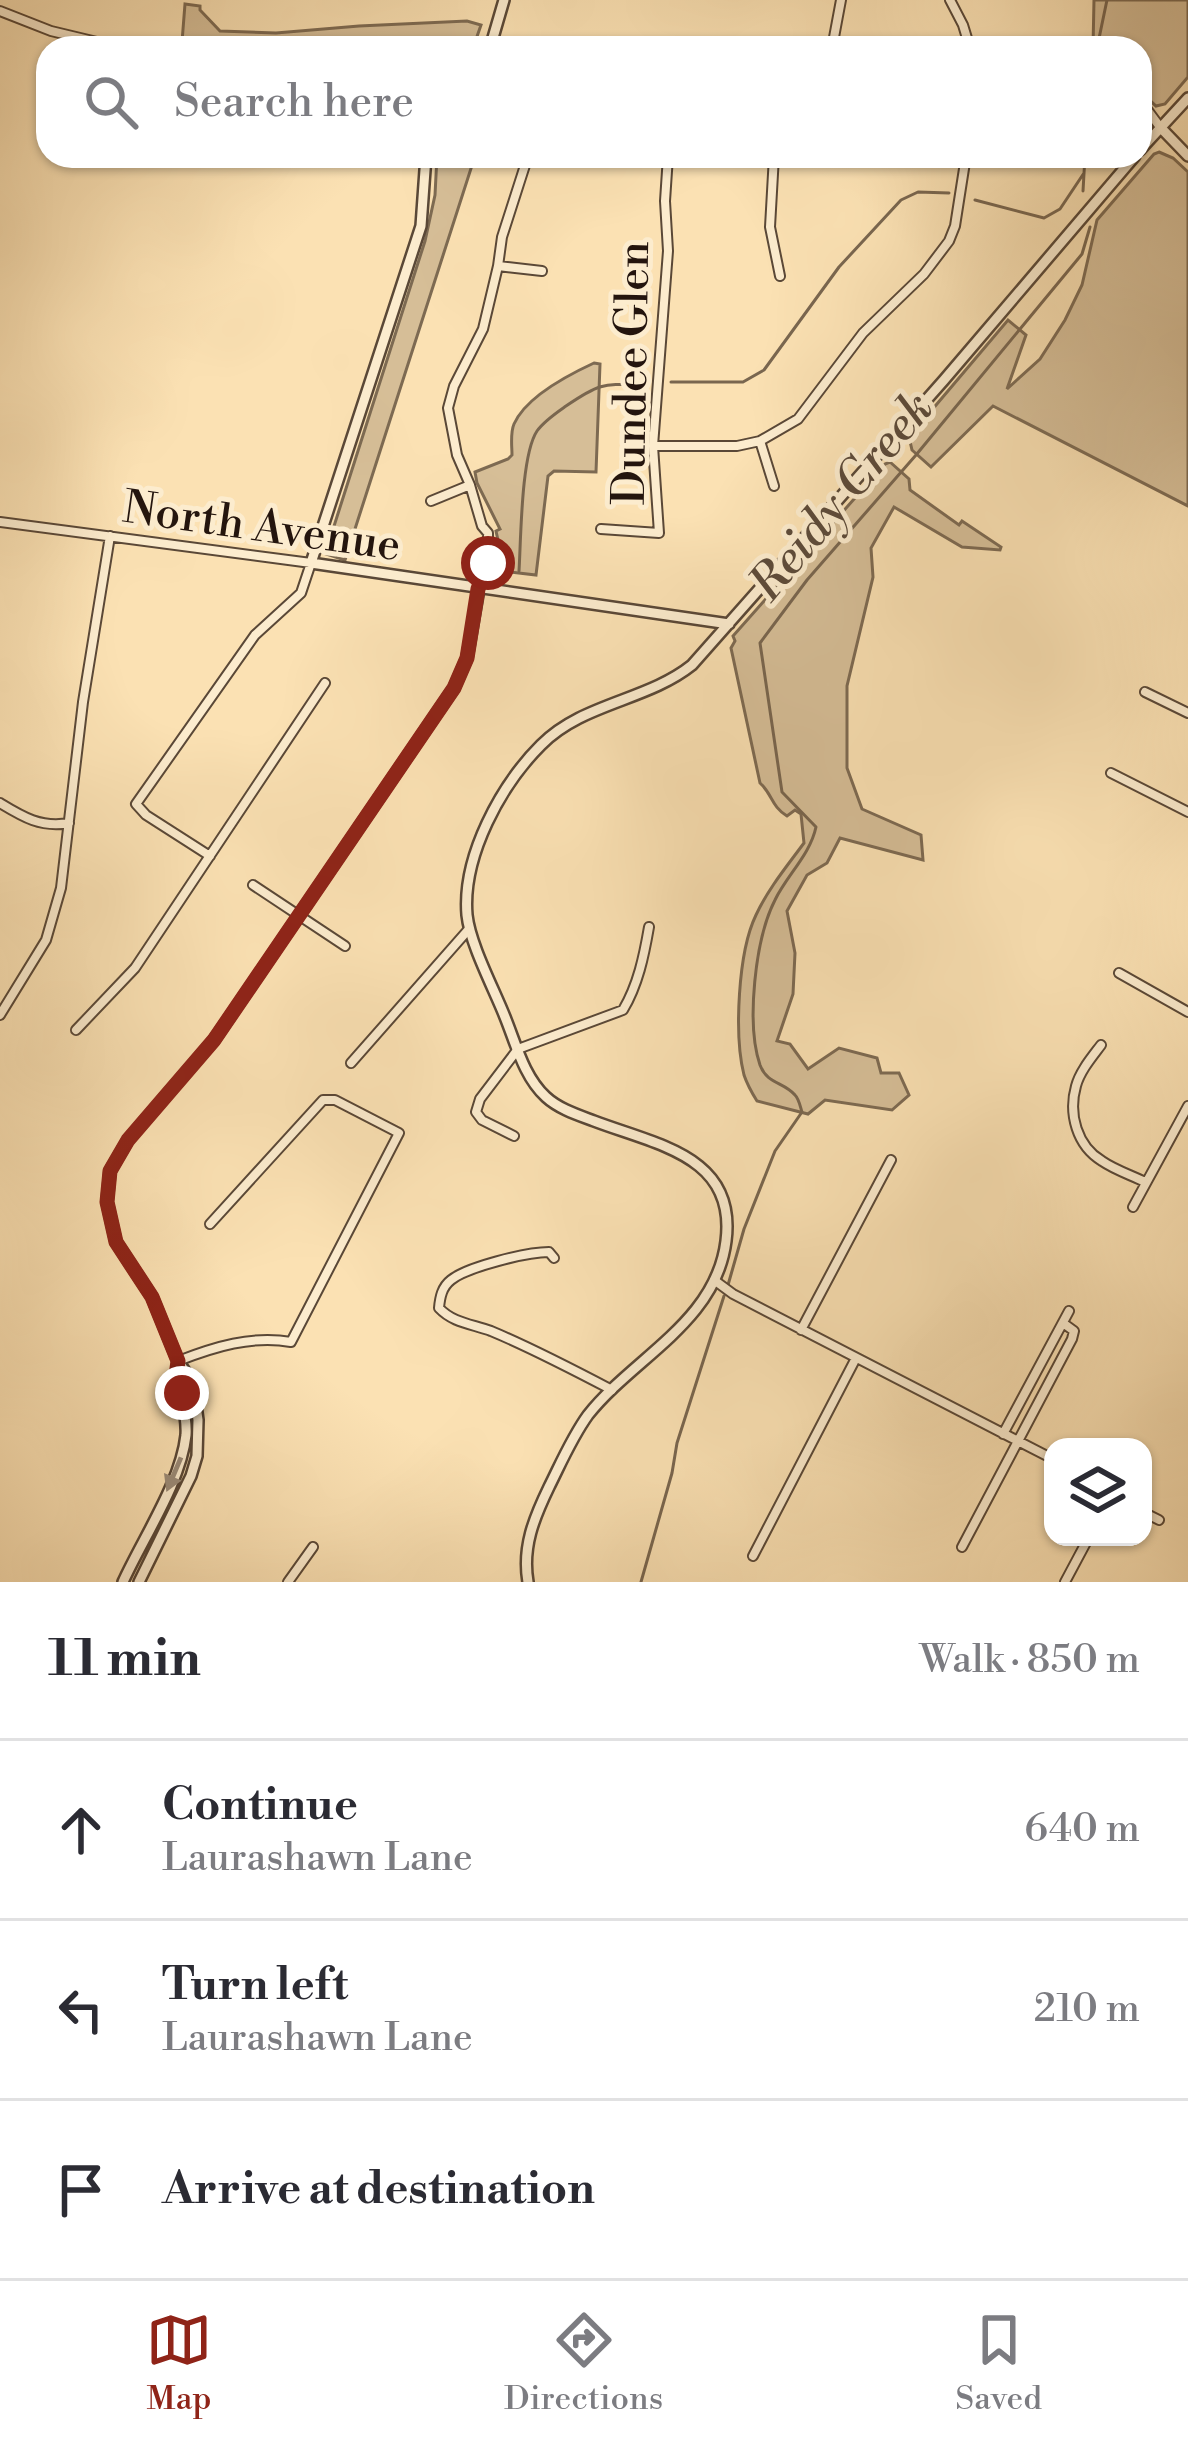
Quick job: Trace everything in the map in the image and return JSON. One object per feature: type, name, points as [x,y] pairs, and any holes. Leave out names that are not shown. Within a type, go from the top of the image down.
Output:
[{"type":"street","points":[[494,36],[504,0]]},
{"type":"street","points":[[834,36],[841,0]]},
{"type":"street","points":[[954,1],[966,36]]},
{"type":"street","points":[[0,11],[72,36]]},
{"type":"street","points":[[1152,136],[1188,98]]},
{"type":"street","points":[[1152,116],[1188,156]]},
{"type":"street","points":[[1152,122],[1160,127]]},
{"type":"street","points":[[210,856],[136,804],[255,635],[301,593],[421,226],[425,168]]},
{"type":"street","points":[[139,1582],[191,1476],[198,1420],[194,1391],[152,1297],[116,1242],[107,1202],[110,1171],[128,1140],[214,1040],[454,688],[467,658],[476,577],[494,552],[478,533],[482,526],[457,455],[448,408],[483,329],[502,237],[524,168]]},
{"type":"street","name":"Dundee Glen","points":[[601,529],[659,532],[653,446],[668,251],[667,168]]},
{"type":"street","points":[[773,168],[770,227],[780,276]]},
{"type":"street","points":[[653,446],[737,446],[760,441],[798,419],[863,333],[941,252],[955,226],[964,168]]},
{"type":"street","points":[[528,1582],[525,1564],[534,1517],[574,1437],[590,1413],[680,1328],[714,1280],[726,1242],[727,1210],[723,1194],[706,1169],[682,1154],[557,1106],[533,1082],[470,928],[467,896],[494,807],[526,760],[551,736],[584,716],[660,687],[692,665],[1124,168]]},
{"type":"street","points":[[498,266],[542,271]]},
{"type":"street","points":[[760,441],[774,486]]},
{"type":"street","points":[[431,501],[470,485]]},
{"type":"street","name":"North Avenue","points":[[0,522],[729,624]]},
{"type":"street","points":[[0,1016],[36,960],[61,888],[83,702],[110,536]]},
{"type":"street","points":[[483,563],[474,552],[484,545]]},
{"type":"street","points":[[76,1030],[135,968],[325,683]]},
{"type":"street","points":[[1145,692],[1188,713]]},
{"type":"street","points":[[1112,773],[1188,812]]},
{"type":"street","points":[[0,803],[29,820],[51,826],[68,823]]},
{"type":"street","points":[[254,885],[345,946]]},
{"type":"street","points":[[514,1136],[482,1120],[476,1112],[480,1099],[518,1048],[623,1010],[643,961],[650,927]]},
{"type":"street","points":[[351,1063],[470,928]]},
{"type":"street","points":[[1119,974],[1188,1012]]},
{"type":"street","points":[[1101,1045],[1076,1086],[1078,1134],[1100,1160],[1145,1182]]},
{"type":"street","points":[[178,1361],[209,1349],[261,1339],[291,1342],[399,1133],[335,1100],[322,1100],[210,1224]]},
{"type":"street","points":[[1133,1207],[1188,1106]]},
{"type":"street","points":[[801,1330],[891,1160]]},
{"type":"street","points":[[554,1258],[542,1251],[459,1276],[443,1291],[440,1308],[450,1318],[506,1338],[613,1391]]},
{"type":"street","points":[[714,1280],[1044,1455]]},
{"type":"street","points":[[1003,1434],[1069,1311]]},
{"type":"street","points":[[962,1547],[1072,1339],[1074,1331],[1063,1323]]},
{"type":"street","points":[[753,1556],[856,1358]]},
{"type":"street","points":[[123,1582],[182,1458],[186,1415],[176,1376],[178,1361]]},
{"type":"street","points":[[1152,1516],[1159,1520]]},
{"type":"street","points":[[1065,1582],[1083,1546]]},
{"type":"street","points":[[288,1582],[313,1547]]},
{"type":"shaded area","points":[[1094,0],[1188,0],[1188,77],[1165,104],[1156,106],[1152,102],[1152,36],[1093,36]]},
{"type":"shaded area","points":[[185,4],[200,6],[220,31],[276,33],[467,21],[481,25],[477,36],[182,36]]},
{"type":"shaded area","points":[[1154,154],[1173,158],[1188,172],[1188,506],[993,406],[931,467],[912,450],[909,437],[1008,320],[1026,335],[1007,389],[1040,359],[1082,285],[1097,220],[1142,168],[1152,168]]},
{"type":"shaded area","points":[[436,168],[471,168],[345,560],[326,554],[327,548],[425,241]]},
{"type":"shaded area","points":[[600,364],[596,472],[554,471],[548,476],[536,575],[494,570],[501,554],[496,531],[500,529],[475,472],[512,455],[513,428],[528,405],[560,380]]},
{"type":"shaded area","points":[[890,462],[909,479],[910,490],[959,525],[962,521],[1001,547],[962,547],[894,507],[871,548],[873,577],[847,686],[847,768],[862,809],[921,835],[923,860],[840,838],[827,863],[807,875],[787,911],[795,953],[793,994],[777,1041],[790,1044],[808,1069],[839,1048],[877,1058],[881,1073],[899,1073],[909,1095],[892,1110],[825,1100],[808,1114],[757,1101],[741,1058],[740,994],[750,931],[766,896],[804,843],[801,814],[795,810],[787,816],[760,783],[731,648],[733,636]]},
{"type":"waterway","name":"Reidy Creek","points":[[1100,36],[1107,0]]},
{"type":"waterway","name":"Reidy Creek","points":[[1083,191],[1084,168]]},
{"type":"waterway","points":[[975,200],[1044,218],[1060,209],[1084,173]]},
{"type":"waterway","points":[[671,382],[743,382],[764,370],[839,267],[901,200],[918,192],[949,193]]},
{"type":"waterway","name":"Reidy Creek","points":[[728,1285],[775,1151],[802,1112],[795,1095],[763,1071],[754,1027],[762,936],[780,891],[809,847],[816,827],[782,792],[760,643],[807,580],[1082,254],[1090,227]]},
{"type":"waterway","points":[[519,571],[525,477],[537,431],[558,411],[595,389],[645,385]]},
{"type":"waterway","name":"Reidy Creek","points":[[641,1582],[677,1443],[724,1296]]},
{"type":"route","points":[[182,1393],[176,1376],[178,1361],[152,1297],[116,1242],[109,1221],[110,1171],[128,1140],[214,1040],[454,688],[467,658],[478,589],[488,563]]}]
